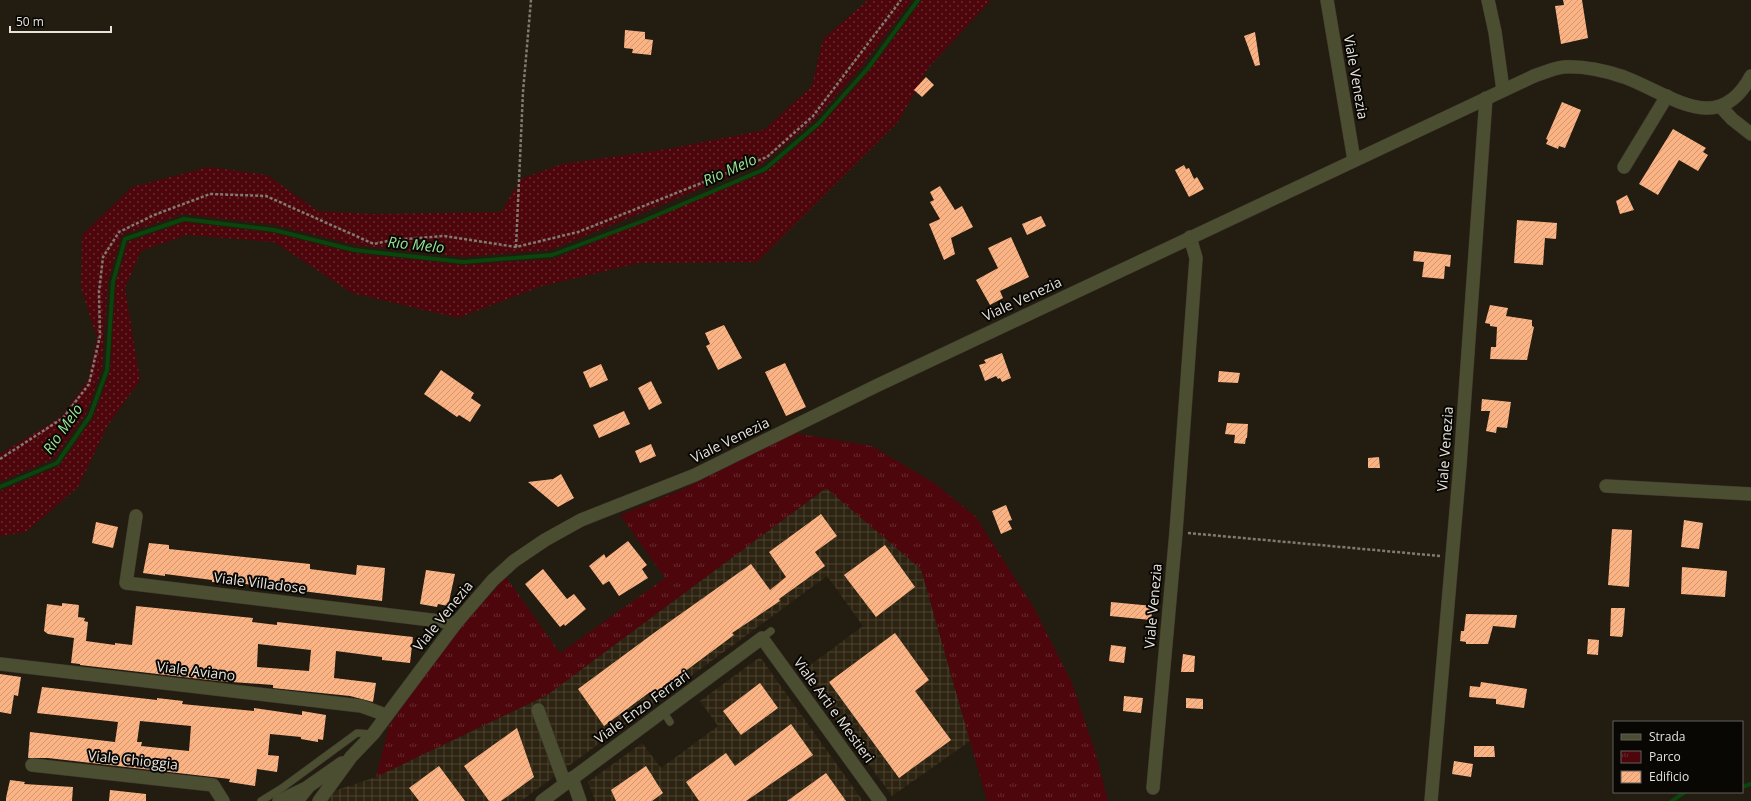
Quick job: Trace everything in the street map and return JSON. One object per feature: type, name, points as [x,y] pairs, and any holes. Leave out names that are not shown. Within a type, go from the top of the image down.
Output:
[{"type":"street","name":"Viale Venezia","points":[[1327,0],[1354,160]]},
{"type":"street","points":[[1488,0],[1495,32],[1503,90]]},
{"type":"street","name":"Viale Venezia","points":[[319,801],[351,757],[373,734],[456,623],[493,580],[514,561],[544,540],[575,524],[695,475],[876,386],[1534,76],[1562,67],[1598,70],[1623,77],[1687,105],[1706,109],[1721,107]]},
{"type":"street","points":[[1751,76],[1739,93],[1721,107],[1732,119],[1751,134]]},
{"type":"street","points":[[1624,167],[1667,96]]},
{"type":"street","name":"Viale Venezia","points":[[1431,801],[1452,557],[1486,98]]},
{"type":"street","name":"Viale Venezia","points":[[1153,788],[1176,532],[1196,258],[1190,237]]},
{"type":"street","points":[[1606,486],[1751,494]]},
{"type":"street","name":"Viale Villadose","points":[[136,516],[126,582],[456,623]]},
{"type":"street","name":"Viale Enzo Ferrari","points":[[545,800],[569,781],[666,717],[767,635]]},
{"type":"street","name":"Viale Arti e Mestieri","points":[[767,635],[880,801]]},
{"type":"street","name":"Viale Aviano","points":[[0,664],[361,706],[386,715]]},
{"type":"street","points":[[538,710],[569,781],[580,801]]},
{"type":"street","name":"Viale Venezia","points":[[279,801],[309,786],[351,757]]},
{"type":"street","name":"Viale Chioggia","points":[[32,765],[213,785],[223,801]]},
{"type":"street","name":"Viale Venezia","points":[[297,801],[309,786]]},
{"type":"lane","points":[[261,801],[282,788],[357,733],[373,734]]},
{"type":"path","points":[[516,247],[523,92],[532,0]]},
{"type":"path","points":[[0,459],[64,418],[88,384],[100,336],[99,292],[103,257],[119,232],[154,216],[210,194],[266,196],[374,244],[392,240],[444,236],[516,247],[578,232],[767,157],[813,116],[902,0]]},
{"type":"path","points":[[1176,532],[1452,557]]},
{"type":"shaded area","points":[[826,488],[921,569],[970,741],[892,796],[801,672],[863,626],[827,576],[521,801],[327,801],[334,791],[376,777],[547,695]]},
{"type":"shaded area","points":[[760,657],[863,801],[595,801],[588,782],[642,743],[661,768],[718,726],[700,701]]},
{"type":"green space","points":[[868,0],[912,0],[863,65],[815,120],[762,164],[551,250],[463,257],[355,245],[275,225],[183,214],[122,235],[108,281],[102,369],[86,414],[54,459],[0,482],[0,454],[62,416],[88,380],[97,338],[81,288],[82,235],[132,187],[209,167],[267,175],[318,211],[373,214],[501,212],[521,179],[562,164],[668,149],[764,130],[812,86],[823,39]]},
{"type":"green space","points":[[922,0],[991,0],[929,67],[898,122],[757,262],[639,263],[542,286],[458,318],[352,293],[274,242],[187,235],[141,251],[125,288],[140,380],[108,425],[78,487],[26,532],[0,536],[0,491],[59,466],[93,418],[110,371],[116,282],[128,242],[184,222],[274,233],[354,253],[463,265],[553,259],[766,172],[821,125],[870,70]]},
{"type":"green space","points":[[794,433],[872,446],[934,483],[976,517],[1034,608],[1072,683],[1096,754],[1108,801],[987,801],[921,569],[826,488],[547,695],[376,777],[389,726],[447,643],[506,577],[560,653],[665,578],[620,515],[681,490]]},
{"type":"building","points":[[1563,0],[1582,0],[1588,38],[1561,44],[1555,6],[1564,5]]},
{"type":"building","points":[[625,30],[645,32],[645,39],[653,40],[651,55],[632,53],[633,49],[624,48]]},
{"type":"building","points":[[1255,32],[1260,65],[1255,66],[1244,36]]},
{"type":"building","points":[[926,77],[934,85],[922,97],[914,90]]},
{"type":"building","points":[[1562,102],[1581,110],[1565,148],[1559,146],[1558,149],[1546,144],[1548,140],[1546,139]]},
{"type":"building","points":[[1673,129],[1706,148],[1703,152],[1708,155],[1698,171],[1679,160],[1658,195],[1639,184]]},
{"type":"building","points":[[1184,165],[1186,169],[1189,168],[1194,179],[1197,177],[1204,189],[1189,197],[1175,170]]},
{"type":"building","points":[[940,186],[955,210],[962,206],[973,227],[951,238],[955,254],[944,260],[929,224],[940,219],[930,202],[934,200],[930,192]]},
{"type":"building","points":[[1627,195],[1634,210],[1620,214],[1616,201]]},
{"type":"building","points":[[1041,216],[1046,226],[1027,235],[1022,224]]},
{"type":"building","points":[[1517,220],[1557,223],[1556,239],[1545,238],[1543,265],[1514,263]]},
{"type":"building","points":[[1011,237],[1029,277],[1000,291],[1003,298],[990,305],[976,280],[998,268],[988,248]]},
{"type":"building","points":[[1414,251],[1451,255],[1450,267],[1445,266],[1444,279],[1422,277],[1424,262],[1413,261]]},
{"type":"building","points":[[1490,305],[1508,308],[1506,316],[1532,320],[1532,326],[1534,327],[1527,360],[1490,359],[1491,347],[1496,347],[1497,327],[1490,326],[1490,324],[1485,323]]},
{"type":"building","points":[[724,325],[742,358],[718,370],[706,346],[710,344],[705,333]]},
{"type":"building","points":[[1002,353],[1011,378],[1002,382],[1000,378],[998,379],[996,376],[985,381],[979,365],[986,363],[984,360]]},
{"type":"building","points":[[785,363],[806,407],[786,416],[765,372]]},
{"type":"building","points":[[601,364],[608,380],[590,388],[583,372]]},
{"type":"building","points":[[441,370],[474,393],[471,398],[481,405],[470,422],[459,415],[457,417],[424,394]]},
{"type":"building","points":[[1219,371],[1240,373],[1238,383],[1218,382]]},
{"type":"building","points":[[651,381],[662,403],[649,410],[638,388]]},
{"type":"building","points":[[1482,399],[1511,402],[1507,428],[1497,427],[1496,433],[1486,431],[1490,411],[1481,411]]},
{"type":"building","points":[[624,411],[630,424],[599,438],[593,425]]},
{"type":"building","points":[[1227,423],[1248,424],[1245,444],[1234,443],[1235,435],[1225,434]]},
{"type":"building","points":[[651,444],[656,456],[640,463],[635,451]]},
{"type":"building","points":[[1379,457],[1380,468],[1368,468],[1368,458]]},
{"type":"building","points":[[561,474],[574,498],[558,507],[528,482],[553,479]]},
{"type":"building","points":[[1006,505],[1012,520],[1008,521],[1012,529],[1001,534],[992,511]]},
{"type":"building","points":[[821,514],[837,536],[815,552],[825,566],[779,599],[780,601],[732,633],[734,635],[653,695],[650,692],[604,726],[578,689],[751,564],[770,590],[786,577],[769,552]]},
{"type":"building","points":[[1684,520],[1703,523],[1699,549],[1681,547]]},
{"type":"building","points":[[96,522],[118,527],[113,548],[92,543]]},
{"type":"building","points":[[1612,529],[1632,530],[1629,587],[1608,585]]},
{"type":"building","points":[[628,541],[647,565],[642,569],[648,578],[619,596],[609,581],[603,585],[589,566],[604,554],[606,558]]},
{"type":"building","points":[[149,543],[169,545],[169,549],[310,564],[310,569],[356,575],[357,565],[385,568],[382,601],[237,583],[212,582],[212,580],[165,574],[165,576],[143,573]]},
{"type":"building","points":[[885,545],[915,587],[876,617],[844,575]]},
{"type":"building","points":[[1682,567],[1727,571],[1725,597],[1681,594]]},
{"type":"building","points":[[543,569],[567,599],[574,594],[586,609],[565,626],[564,624],[560,627],[525,584]]},
{"type":"building","points":[[426,570],[455,574],[448,606],[438,604],[437,607],[420,604]]},
{"type":"building","points":[[1111,602],[1153,606],[1151,620],[1110,616]]},
{"type":"building","points":[[62,603],[79,605],[78,617],[85,618],[84,621],[88,622],[86,641],[115,645],[115,643],[132,645],[136,606],[253,618],[252,622],[277,625],[277,622],[413,637],[410,663],[382,660],[382,657],[336,651],[334,678],[376,683],[373,702],[350,696],[273,688],[273,685],[218,681],[80,665],[71,663],[74,638],[48,634],[44,631],[47,604],[62,606]],"holes":[[[258,644],[311,650],[309,671],[257,667]]]},
{"type":"building","points":[[1611,608],[1625,608],[1622,637],[1610,636]]},
{"type":"building","points":[[1466,614],[1517,615],[1515,628],[1493,626],[1488,644],[1466,644],[1466,642],[1460,641],[1461,631],[1464,631]]},
{"type":"building","points":[[895,633],[929,680],[915,691],[951,740],[899,778],[829,682]]},
{"type":"building","points":[[1588,639],[1599,640],[1598,655],[1587,654]]},
{"type":"building","points":[[1111,645],[1126,647],[1124,663],[1109,661]]},
{"type":"building","points":[[1183,654],[1195,656],[1194,672],[1181,672]]},
{"type":"building","points":[[0,674],[21,677],[18,696],[14,695],[11,714],[0,712]]},
{"type":"building","points":[[1481,682],[1527,689],[1524,708],[1496,704],[1496,699],[1469,697],[1470,686],[1480,687]]},
{"type":"building","points":[[760,683],[778,708],[741,735],[723,711]]},
{"type":"building","points":[[42,687],[157,700],[157,698],[183,701],[182,704],[254,711],[254,708],[302,715],[302,711],[326,715],[323,740],[318,739],[318,742],[301,739],[301,737],[270,734],[268,755],[279,756],[277,772],[257,769],[255,786],[229,782],[230,779],[48,758],[28,758],[30,732],[115,742],[118,722],[37,713]],"holes":[[[140,721],[191,726],[189,751],[141,746],[142,742],[137,742]]]},
{"type":"building","points":[[1124,696],[1143,698],[1141,713],[1123,711]]},
{"type":"building","points":[[1186,698],[1203,699],[1203,709],[1186,708]]},
{"type":"building","points":[[791,724],[813,755],[746,801],[699,801],[686,782],[726,753],[735,766]]},
{"type":"building","points":[[517,728],[534,777],[501,801],[489,801],[464,766]]},
{"type":"building","points":[[1474,746],[1494,746],[1495,757],[1474,757]]},
{"type":"building","points":[[1454,761],[1473,764],[1471,777],[1452,774]]},
{"type":"building","points":[[439,766],[465,801],[419,801],[409,788]]},
{"type":"building","points":[[646,766],[663,793],[652,801],[616,801],[611,790]]},
{"type":"building","points":[[826,773],[846,801],[787,801]]},
{"type":"building","points":[[10,780],[25,782],[24,784],[73,787],[72,801],[6,801]]},
{"type":"building","points":[[110,790],[146,794],[146,801],[109,801]]},
{"type":"waterway","name":"Rio Melo","points":[[0,487],[57,463],[90,416],[107,370],[113,282],[125,239],[184,219],[274,230],[354,250],[463,262],[552,255],[643,221],[765,169],[819,123],[868,68],[918,0]]},
{"type":"waterway","points":[[1743,787],[1751,784]]},
{"type":"waterway","points":[[1672,801],[1684,793]]}]
